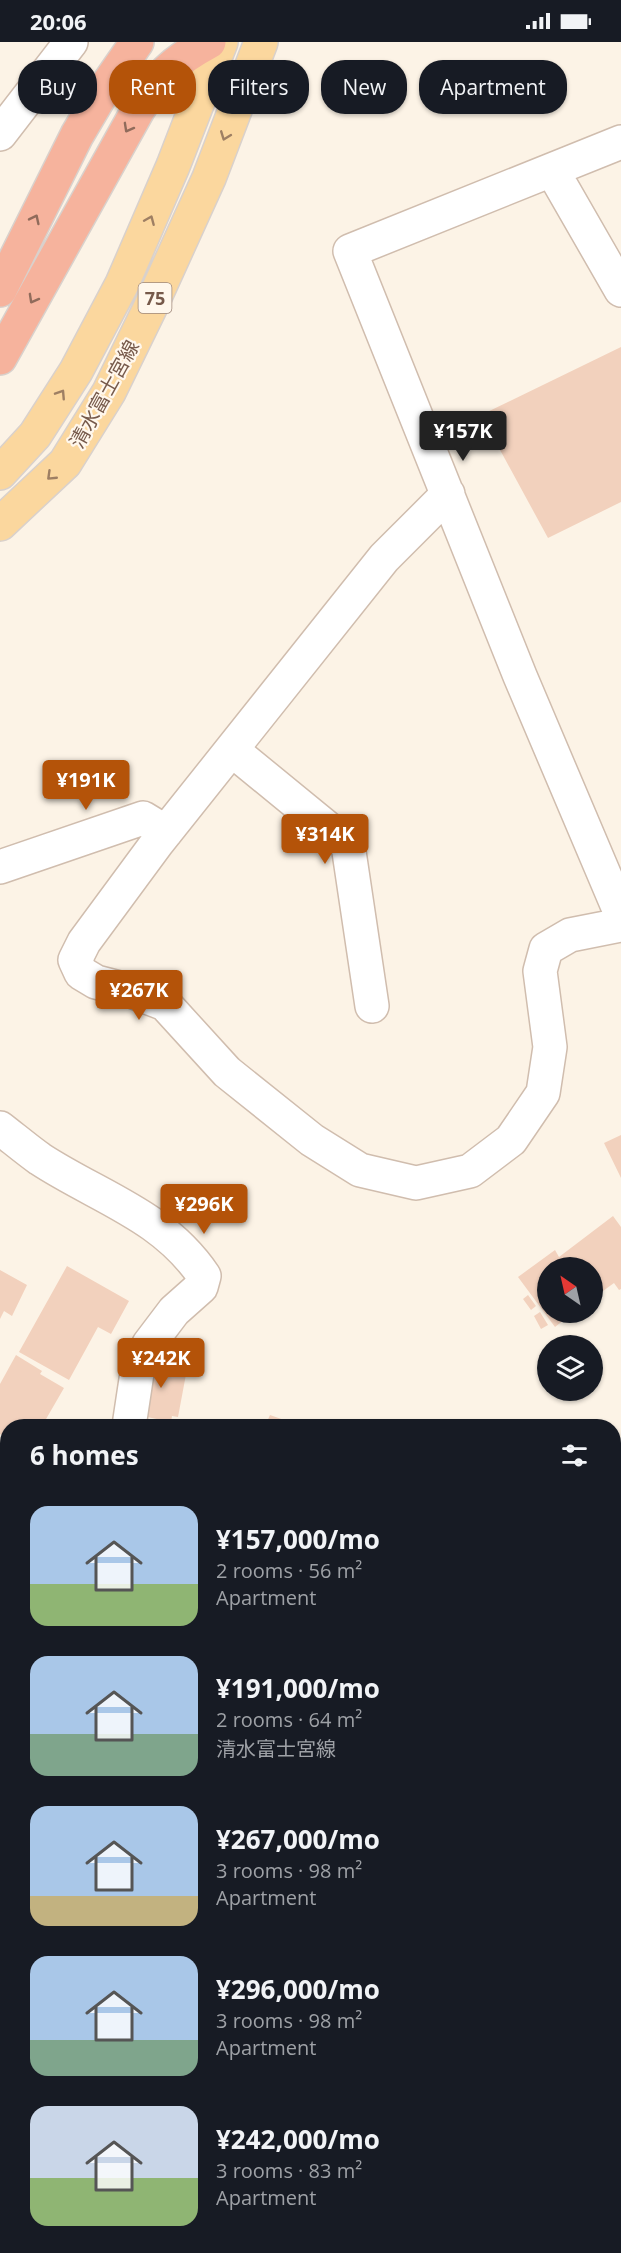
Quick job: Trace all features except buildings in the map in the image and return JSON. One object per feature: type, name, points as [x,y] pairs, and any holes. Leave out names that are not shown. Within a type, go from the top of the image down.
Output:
[{"type":"highway","points":[[0,290],[77,135],[103,91],[137,42]]},
{"type":"highway","points":[[0,358],[138,110],[156,82],[182,57],[209,42]]},
{"type":"main road","name":"清水富士宮線","points":[[0,473],[35,435],[76,371],[122,285],[173,166],[221,42]]},
{"type":"main road","name":"清水富士宮線","points":[[0,524],[65,463],[109,393],[209,178],[261,42]]},
{"type":"street","points":[[0,134],[71,42]]},
{"type":"street","points":[[621,142],[350,251],[520,676],[621,914]]},
{"type":"street","points":[[552,170],[621,290]]},
{"type":"street","points":[[448,494],[384,558],[166,832],[84,942],[75,960],[81,973],[96,982],[131,991],[165,1004],[227,1072],[312,1140],[360,1170],[416,1183],[470,1171],[511,1140],[543,1093],[550,1047],[540,971],[546,949],[570,935],[621,925]]},
{"type":"street","points":[[232,750],[348,845],[372,1006]]},
{"type":"street","points":[[0,867],[143,818],[166,832]]},
{"type":"street","points":[[0,1128],[41,1159],[117,1201],[171,1237],[204,1276],[201,1287],[174,1311],[149,1344],[137,1372],[130,1419]]}]
